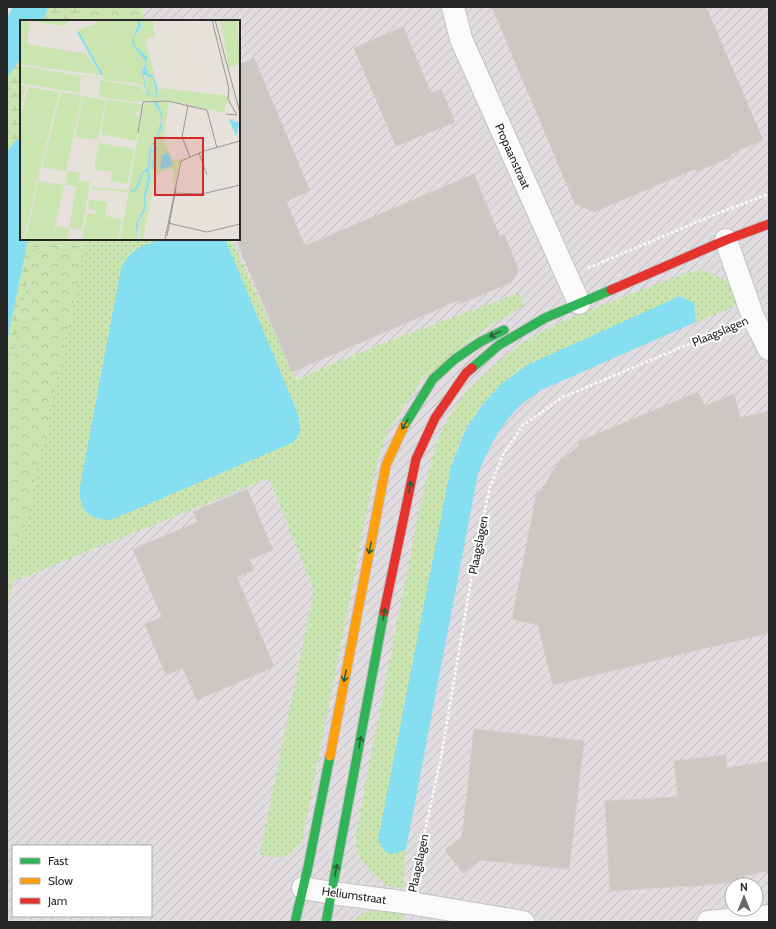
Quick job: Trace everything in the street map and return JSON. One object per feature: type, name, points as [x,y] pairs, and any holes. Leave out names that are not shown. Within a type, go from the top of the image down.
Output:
[{"type":"street","name":"Propaanstraat","points":[[453,7],[461,39],[579,303]]},
{"type":"street","points":[[295,922],[303,888],[386,465],[401,431],[433,379],[455,359],[480,342],[500,332],[545,318],[726,240],[769,224]]},
{"type":"street","name":"Plaagslagen","points":[[726,240],[753,317],[769,348]]},
{"type":"street","points":[[326,922],[389,588],[416,459],[434,418],[466,373],[499,346],[545,318]]},
{"type":"street","name":"Heliumstraat","points":[[303,888],[410,903],[523,922]]},
{"type":"street","points":[[708,922],[769,916]]},
{"type":"path","points":[[566,276],[606,261],[716,214],[769,194]]},
{"type":"path","name":"Plaagslagen","points":[[410,903],[441,757],[477,545],[490,487],[503,455],[522,426],[563,397],[753,317]]},
{"type":"shaded area","points":[[119,7],[769,7],[769,922],[7,922],[7,579],[75,240],[240,240],[240,20],[117,20]]},
{"type":"green space","points":[[49,7],[83,7],[80,20],[42,20]]},
{"type":"green space","points":[[83,7],[142,7],[145,20],[80,20]]},
{"type":"green space","points":[[20,59],[20,140],[17,139],[7,151],[7,78]]},
{"type":"green space","points":[[28,240],[36,240],[7,388],[7,342]]},
{"type":"green space","points":[[36,240],[87,240],[22,540],[7,554],[7,388]]},
{"type":"green space","points":[[87,240],[159,240],[134,250],[121,268],[80,486],[81,501],[86,512],[96,518],[111,520],[292,443],[225,240],[231,240],[296,380],[371,348],[519,293],[524,306],[483,330],[421,381],[387,433],[376,465],[302,841],[298,847],[289,854],[279,857],[260,855],[314,590],[269,478],[12,582],[7,605],[7,554],[22,540]]},
{"type":"green space","points":[[701,270],[730,282],[738,305],[696,322],[694,303],[527,365],[501,384],[483,404],[466,429],[457,449],[395,854],[406,849],[403,888],[389,886],[378,878],[361,859],[356,846],[356,833],[419,511],[436,444],[449,417],[466,392],[493,366],[519,345],[550,327],[594,308],[689,272]]},
{"type":"green space","points":[[374,910],[393,911],[404,914],[402,922],[351,922],[365,912]]},
{"type":"water","points":[[13,7],[49,7],[42,20],[20,20],[20,59],[7,78],[7,18]]},
{"type":"water","points":[[17,139],[20,140],[20,240],[28,240],[7,342],[7,151]]},
{"type":"water","points":[[158,240],[225,240],[298,414],[300,430],[298,436],[292,443],[111,520],[96,518],[86,512],[83,507],[80,486],[121,268],[129,256],[142,246]]},
{"type":"water","points":[[680,296],[694,303],[696,322],[541,390],[523,403],[507,420],[486,455],[478,474],[406,849],[389,854],[378,840],[451,466],[466,429],[483,404],[501,384],[527,365]]},
{"type":"building","points":[[492,7],[706,7],[763,140],[730,154],[731,157],[697,172],[695,169],[594,212],[575,204]]},
{"type":"building","points":[[403,27],[431,93],[441,89],[455,122],[396,146],[354,48]]},
{"type":"building","points":[[254,58],[310,191],[286,201],[305,246],[474,174],[500,237],[504,234],[518,268],[512,282],[460,304],[459,300],[292,372],[239,247],[240,65]]},
{"type":"building","points":[[698,392],[705,406],[734,394],[740,418],[769,411],[769,633],[553,685],[538,625],[512,619],[537,491],[541,492],[552,472],[561,460],[580,445],[578,442]]},
{"type":"building","points":[[247,489],[273,550],[250,560],[254,570],[237,577],[274,667],[197,700],[183,668],[166,675],[145,624],[162,617],[133,549],[198,522],[193,512]]},
{"type":"building","points":[[474,729],[584,741],[569,869],[480,860],[463,873],[445,850],[462,837]]},
{"type":"building","points":[[726,755],[727,768],[769,761],[769,871],[740,877],[724,877],[724,883],[688,887],[610,891],[605,801],[678,797],[674,761]]},
{"type":"traffic: fast","points":[[472,368],[499,345],[545,318],[611,290]]},
{"type":"traffic: fast","points":[[404,426],[433,379],[455,359],[480,342],[504,330]]},
{"type":"traffic: fast","points":[[326,922],[384,612]]},
{"type":"traffic: fast","points":[[295,922],[308,867],[330,756]]},
{"type":"traffic: slow","points":[[330,756],[386,465],[404,426]]},
{"type":"traffic: jam","points":[[611,290],[726,240],[769,224]]},
{"type":"traffic: jam","points":[[384,612],[416,459],[435,418],[466,373],[472,368]]}]
